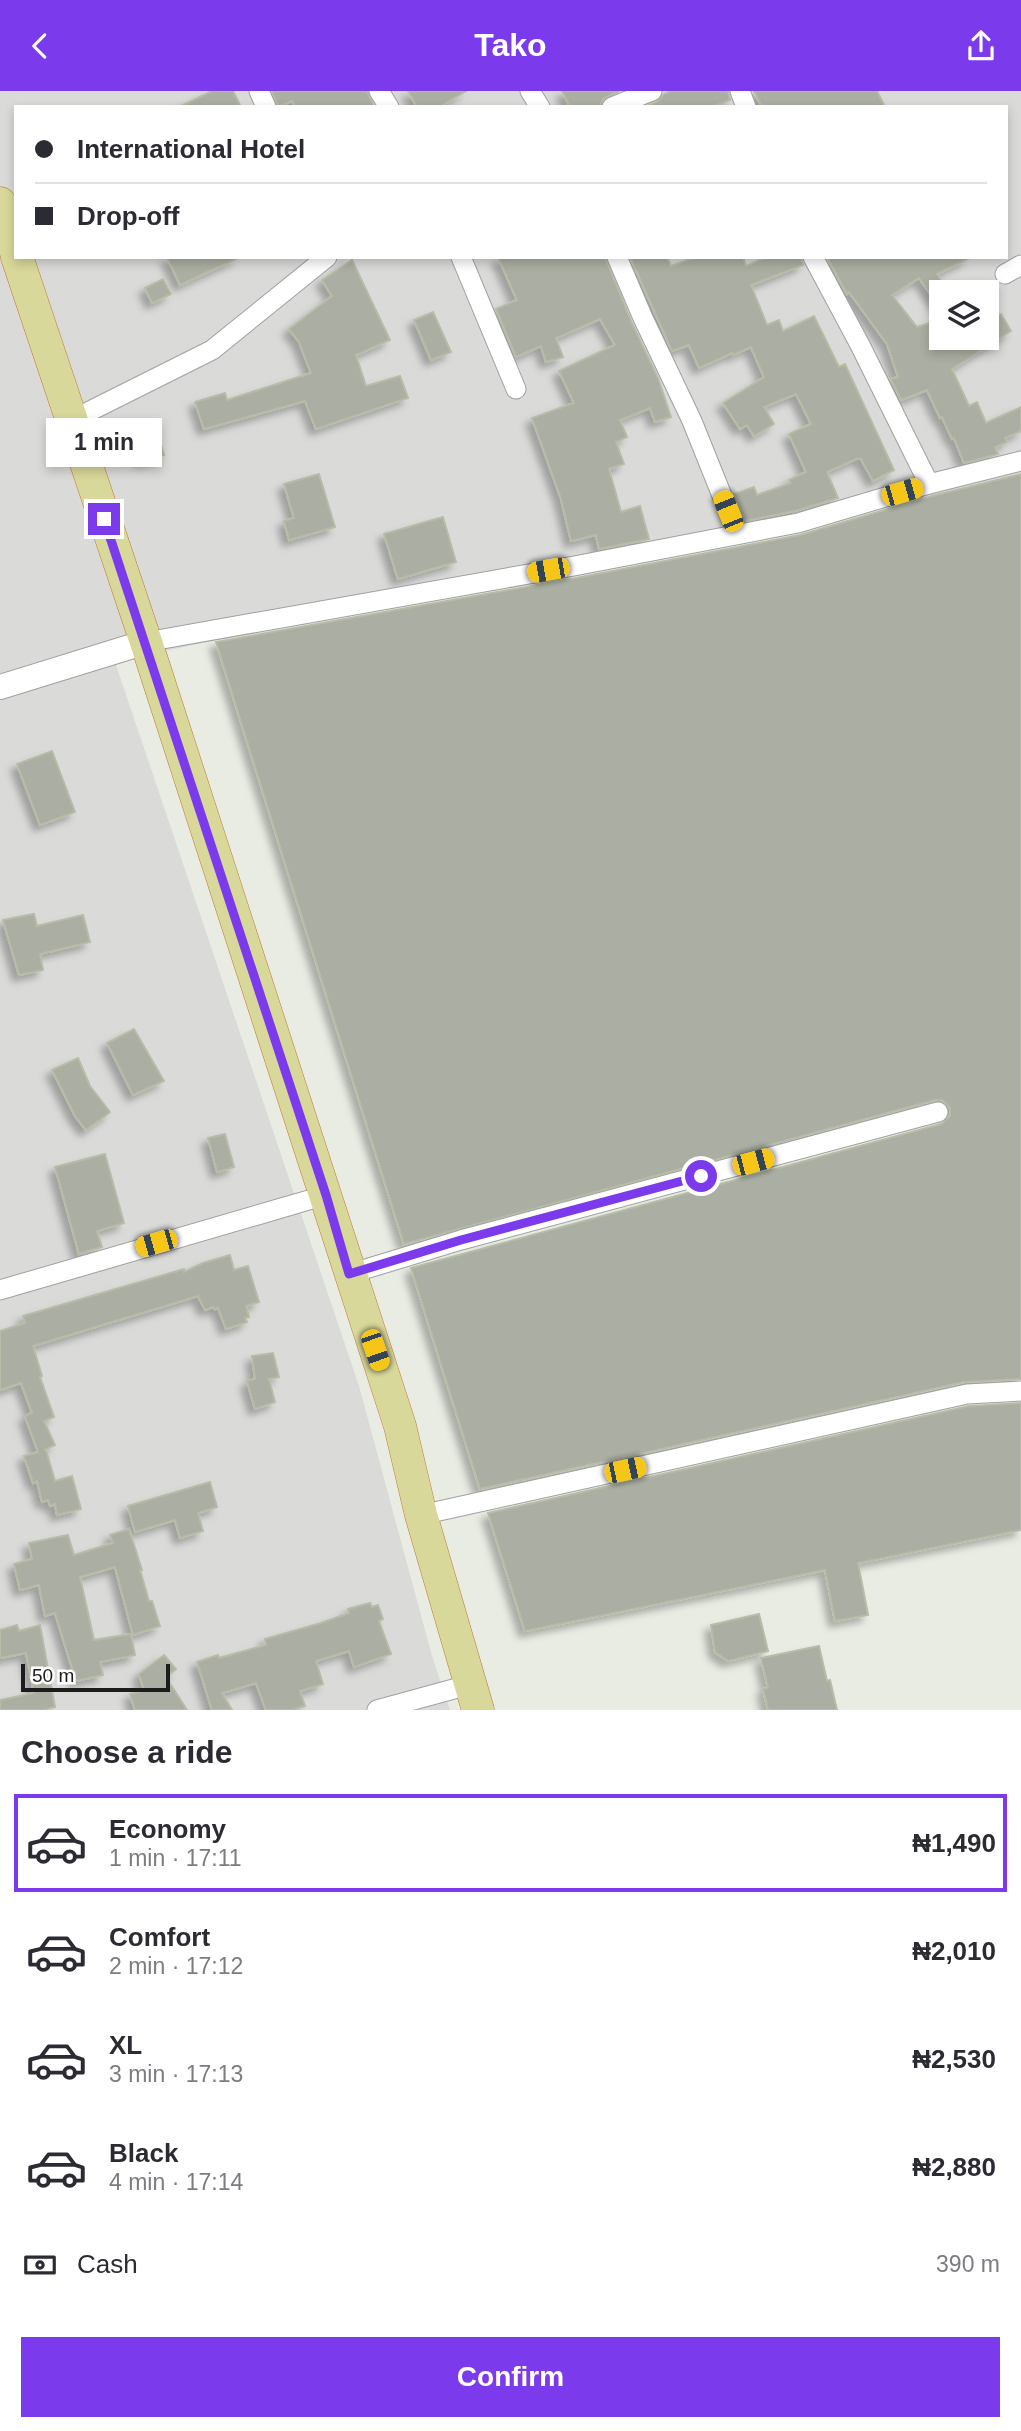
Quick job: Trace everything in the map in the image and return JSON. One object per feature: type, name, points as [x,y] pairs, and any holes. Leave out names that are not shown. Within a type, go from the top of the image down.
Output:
[{"type":"highway","points":[[0,203],[14,246]]},
{"type":"highway","points":[[18,259],[146,642],[400,1426],[421,1515],[475,1697]]},
{"type":"street","points":[[617,105],[652,91]]},
{"type":"street","points":[[70,421],[212,350],[325,259]]},
{"type":"street","points":[[462,259],[516,389]]},
{"type":"street","points":[[618,259],[692,421],[737,533]]},
{"type":"street","points":[[814,259],[929,484]]},
{"type":"street","points":[[0,687],[146,642],[798,523],[929,484],[1021,461]]},
{"type":"street","points":[[349,1274],[461,1240],[938,1112]]},
{"type":"street","points":[[0,1290],[326,1195]]},
{"type":"street","points":[[421,1515],[967,1394],[1021,1391]]},
{"type":"street","points":[[377,1710],[475,1697]]},
{"type":"shaded area","points":[[0,91],[1021,91],[1021,473],[779,533],[216,640],[115,662],[359,1386],[432,1656],[450,1710],[0,1710]]},
{"type":"building","points":[[212,91],[233,91],[240,105],[183,105]]},
{"type":"building","points":[[272,91],[367,91],[373,105],[294,105],[292,101],[277,105]]},
{"type":"building","points":[[408,91],[466,91],[442,105],[416,105]]},
{"type":"building","points":[[562,91],[619,91],[603,99],[601,105],[569,105]]},
{"type":"building","points":[[671,91],[728,91],[730,100],[717,105],[650,105]]},
{"type":"building","points":[[754,91],[877,91],[884,105],[761,105]]},
{"type":"building","points":[[168,259],[236,259],[180,285]]},
{"type":"building","points":[[499,259],[606,259],[658,378],[671,417],[655,422],[650,408],[620,420],[627,437],[616,442],[624,464],[609,469],[621,512],[640,506],[649,539],[599,549],[596,535],[571,541],[561,499],[532,418],[574,403],[559,371],[615,345],[600,319],[556,338],[563,357],[546,362],[541,346],[516,357],[496,309],[517,300]]},
{"type":"building","points":[[631,259],[668,259],[671,266],[690,259],[744,259],[746,266],[762,259],[802,259],[803,265],[751,285],[767,325],[779,320],[783,331],[814,316],[839,367],[845,364],[894,470],[873,481],[861,459],[856,459],[827,472],[838,498],[795,511],[745,521],[734,494],[754,487],[757,495],[791,483],[789,480],[806,472],[789,434],[811,424],[796,394],[764,407],[774,424],[754,436],[747,425],[740,429],[723,403],[764,377],[751,347],[699,368],[689,345],[672,351]]},
{"type":"building","points":[[828,259],[967,259],[937,274],[941,280],[929,280],[929,292],[919,278],[892,295],[917,327],[929,323],[929,350],[982,350],[952,369],[969,406],[977,402],[986,423],[1021,407],[1021,431],[1005,438],[1007,442],[995,447],[998,454],[964,463],[954,438],[952,439],[942,417],[940,418],[927,390],[901,400],[891,379],[898,377],[887,344],[849,292],[847,294]]},
{"type":"building","points":[[352,260],[390,340],[356,355],[366,386],[400,376],[408,398],[316,429],[305,401],[204,429],[195,402],[225,393],[227,400],[311,373],[299,342],[289,329],[332,296],[322,280]]},
{"type":"building","points":[[163,279],[171,294],[152,303],[145,288]]},
{"type":"building","points":[[433,312],[451,352],[431,360],[414,320]]},
{"type":"building","points":[[1001,314],[1011,331],[999,339],[999,315]]},
{"type":"building","points":[[158,435],[164,455],[142,461],[137,440]]},
{"type":"building","points":[[319,474],[335,527],[289,540],[284,521],[294,518],[284,484]]},
{"type":"building","points":[[1021,474],[1021,1379],[964,1382],[480,1489],[411,1268],[941,1124],[950,1116],[950,1108],[942,1100],[935,1100],[404,1244],[216,642],[800,535],[932,496]]},
{"type":"building","points":[[443,517],[456,562],[398,579],[384,534]]},
{"type":"building","points":[[52,751],[75,812],[40,825],[17,764]]},
{"type":"building","points":[[34,914],[37,926],[83,915],[90,942],[40,954],[43,970],[19,975],[3,920]]},
{"type":"building","points":[[134,1029],[164,1081],[133,1095],[107,1043]]},
{"type":"building","points":[[78,1058],[90,1086],[110,1112],[86,1130],[75,1116],[52,1070]]},
{"type":"building","points":[[225,1134],[234,1167],[217,1172],[208,1138]]},
{"type":"building","points":[[105,1154],[124,1223],[97,1231],[102,1247],[79,1254],[55,1167]]},
{"type":"building","points":[[230,1255],[234,1270],[248,1266],[259,1302],[246,1306],[249,1317],[245,1318],[247,1322],[226,1329],[218,1308],[205,1310],[198,1296],[33,1346],[54,1417],[44,1421],[55,1445],[44,1450],[55,1481],[72,1476],[81,1509],[57,1515],[55,1504],[50,1506],[48,1500],[42,1502],[37,1481],[33,1483],[24,1456],[38,1452],[25,1416],[32,1413],[21,1383],[0,1390],[0,1331],[25,1323],[23,1316],[184,1269],[184,1272]]},
{"type":"building","points":[[273,1353],[279,1377],[269,1379],[275,1402],[255,1409],[247,1381],[255,1379],[252,1356]]},
{"type":"building","points":[[1021,1403],[1021,1530],[858,1563],[868,1615],[835,1621],[825,1570],[525,1631],[488,1513],[969,1406]]},
{"type":"building","points":[[210,1482],[217,1507],[198,1513],[203,1531],[180,1538],[175,1520],[135,1532],[128,1506]]},
{"type":"building","points":[[129,1529],[149,1601],[152,1601],[160,1626],[133,1635],[115,1567],[80,1577],[94,1640],[131,1634],[135,1655],[100,1662],[103,1675],[76,1681],[55,1613],[45,1616],[39,1585],[20,1590],[14,1564],[32,1559],[29,1543],[68,1535],[74,1555],[113,1543],[110,1535]]},
{"type":"building","points":[[370,1603],[372,1607],[378,1605],[383,1619],[379,1621],[391,1654],[354,1667],[349,1651],[316,1661],[323,1684],[300,1691],[305,1706],[291,1710],[266,1710],[256,1683],[222,1693],[232,1710],[212,1710],[197,1662],[266,1645],[265,1639],[321,1623],[349,1613],[348,1609]]},
{"type":"building","points":[[759,1614],[768,1651],[728,1661],[715,1652],[711,1625]]},
{"type":"building","points":[[17,1625],[19,1631],[40,1625],[55,1707],[41,1710],[0,1710],[0,1700],[34,1693],[26,1653],[0,1658],[0,1630]]},
{"type":"building","points":[[819,1646],[837,1710],[768,1710],[763,1689],[768,1688],[761,1658]]},
{"type":"building","points":[[164,1655],[176,1669],[166,1677],[187,1710],[135,1710],[130,1694],[144,1690],[139,1674]]},
{"type":"route","points":[[104,519],[326,1195],[349,1274],[461,1240],[701,1176]]}]
